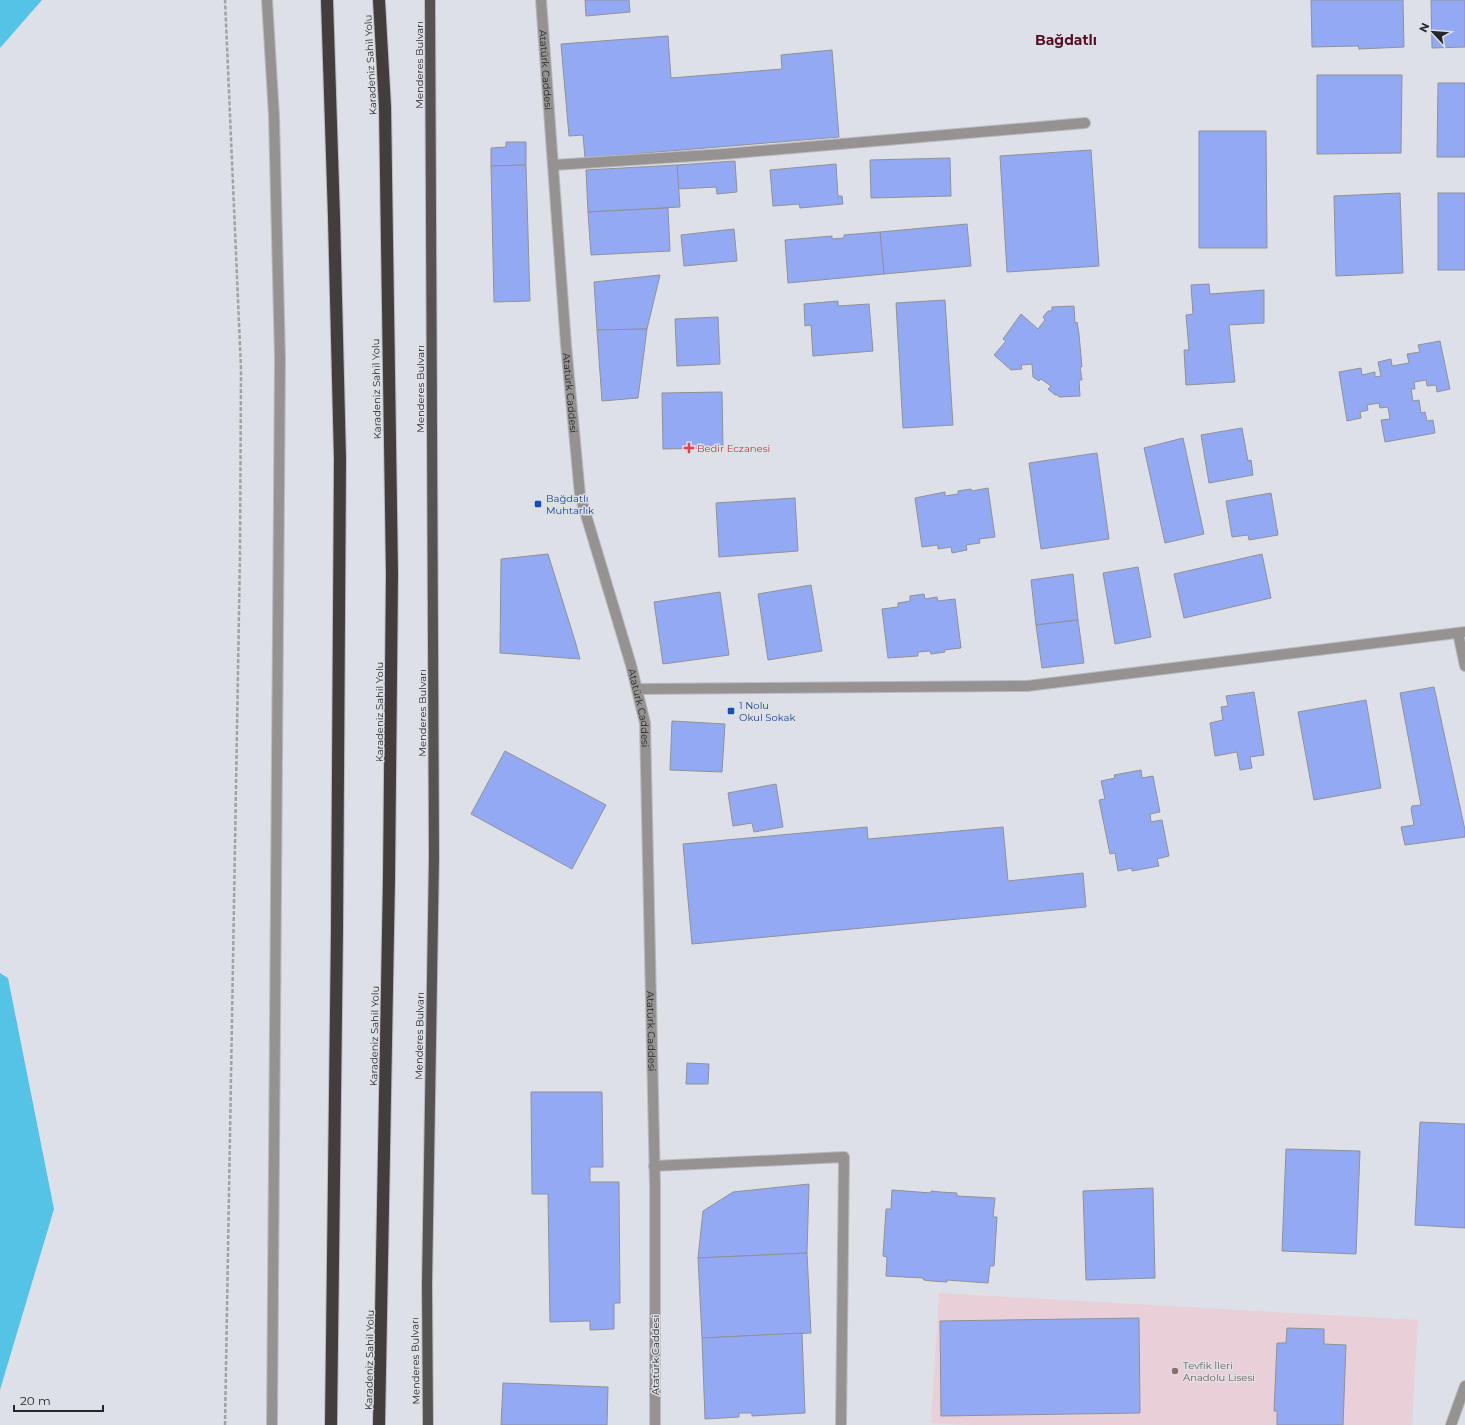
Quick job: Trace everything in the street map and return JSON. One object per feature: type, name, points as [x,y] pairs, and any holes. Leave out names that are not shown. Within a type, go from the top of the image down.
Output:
[{"type":"highway","points":[[327,0],[340,460],[337,922],[331,1425]]},
{"type":"highway","name":"Karadeniz Sahil Yolu","points":[[379,0],[385,107],[392,574],[389,886],[379,1425]]},
{"type":"main road","name":"Menderes Bulvarı","points":[[428,1425],[427,1285],[434,857],[430,0]]},
{"type":"street","points":[[267,0],[274,116],[280,358],[272,1425]]},
{"type":"street","name":"Atatürk Caddesi","points":[[541,0],[566,344],[580,495],[631,665],[645,723],[654,1166],[655,1425]]},
{"type":"street","points":[[554,165],[732,154],[1085,123]]},
{"type":"street","points":[[637,690],[1027,686],[1461,633],[1465,666]]},
{"type":"street","points":[[654,1166],[844,1156],[841,1425]]},
{"type":"street","points":[[1451,1425],[1465,1386]]},
{"type":"path","points":[[225,0],[241,385],[240,563],[225,1425]]},
{"type":"shaded area","name":"Tevfik İleri Anadolu Lisesi","points":[[939,1293],[1418,1320],[1412,1425],[969,1425],[931,1423]]},
{"type":"water","points":[[0,0],[42,0],[0,48]]},
{"type":"water","points":[[0,973],[8,978],[54,1209],[0,1390]]},
{"type":"building","points":[[585,0],[629,0],[630,12],[586,16]]},
{"type":"building","points":[[1311,0],[1403,0],[1404,47],[1359,49],[1358,46],[1312,47]]},
{"type":"building","points":[[1431,0],[1465,0],[1465,47],[1432,48]]},
{"type":"building","points":[[668,36],[671,78],[782,69],[781,55],[832,50],[839,137],[585,158],[583,135],[569,136],[561,44]]},
{"type":"building","points":[[1317,75],[1402,75],[1401,153],[1317,154]]},
{"type":"building","points":[[1438,83],[1465,83],[1465,157],[1437,157]]},
{"type":"building","points":[[1199,131],[1266,131],[1267,248],[1199,248]]},
{"type":"building","points":[[506,142],[526,142],[526,165],[491,166],[491,148],[506,147]]},
{"type":"building","points":[[1091,150],[1099,266],[1007,272],[1000,156]]},
{"type":"building","points":[[950,158],[951,196],[871,198],[870,160]]},
{"type":"building","points":[[735,161],[737,192],[717,194],[716,187],[678,189],[677,165]]},
{"type":"building","points":[[836,164],[838,196],[842,196],[843,204],[800,208],[799,204],[773,206],[770,170]]},
{"type":"building","points":[[526,165],[530,301],[494,302],[491,166]]},
{"type":"building","points":[[677,165],[680,207],[588,212],[586,170]]},
{"type":"building","points":[[1400,193],[1403,273],[1336,276],[1334,196]]},
{"type":"building","points":[[1438,193],[1465,193],[1465,270],[1438,270]]},
{"type":"building","points":[[668,208],[670,251],[591,255],[588,212]]},
{"type":"building","points":[[967,224],[971,266],[884,274],[880,232]]},
{"type":"building","points":[[734,229],[737,261],[684,266],[681,235]]},
{"type":"building","points":[[880,232],[884,274],[788,283],[785,240],[832,236],[832,239],[844,238],[844,235]]},
{"type":"building","points":[[660,275],[647,329],[597,330],[594,282]]},
{"type":"building","points":[[1209,284],[1210,294],[1264,290],[1264,323],[1229,325],[1235,382],[1186,385],[1184,350],[1189,350],[1186,315],[1193,314],[1191,285]]},
{"type":"building","points":[[945,300],[953,425],[903,428],[896,303]]},
{"type":"building","points":[[838,301],[838,306],[869,304],[873,351],[813,356],[811,325],[805,326],[804,304]]},
{"type":"building","points":[[1074,306],[1075,323],[1077,322],[1079,334],[1082,367],[1080,367],[1082,380],[1079,380],[1080,396],[1059,397],[1048,389],[1051,386],[1041,379],[1039,381],[1033,377],[1032,364],[1021,365],[1022,369],[1011,370],[994,355],[1006,341],[1003,339],[1021,314],[1038,329],[1045,320],[1043,317],[1048,311],[1052,311],[1052,307]]},
{"type":"building","points":[[718,317],[720,364],[677,366],[675,319]]},
{"type":"building","points":[[647,329],[638,398],[602,401],[597,330]]},
{"type":"building","points":[[1440,341],[1450,389],[1437,392],[1436,385],[1427,386],[1426,380],[1414,382],[1415,389],[1411,389],[1413,401],[1419,400],[1421,413],[1425,412],[1427,421],[1433,420],[1435,433],[1385,442],[1381,420],[1390,419],[1388,407],[1380,408],[1379,403],[1367,405],[1368,410],[1360,412],[1361,418],[1347,421],[1339,372],[1361,368],[1362,375],[1375,372],[1375,377],[1381,376],[1378,362],[1391,359],[1392,366],[1409,363],[1407,354],[1420,352],[1418,345]]},
{"type":"building","points":[[722,392],[723,448],[663,449],[662,393]]},
{"type":"building","points":[[1242,428],[1248,461],[1251,460],[1253,475],[1209,483],[1201,435]]},
{"type":"building","points":[[1183,438],[1204,534],[1165,543],[1144,448]]},
{"type":"building","points":[[1097,453],[1109,539],[1041,549],[1029,463]]},
{"type":"building","points":[[988,488],[995,537],[979,539],[980,543],[966,545],[967,550],[952,553],[951,547],[938,549],[938,545],[922,547],[915,498],[945,492],[945,496],[958,494],[958,491],[971,489],[972,491]]},
{"type":"building","points":[[1271,493],[1278,535],[1249,540],[1248,535],[1232,537],[1226,501]]},
{"type":"building","points":[[795,498],[798,551],[719,557],[716,503]]},
{"type":"building","points":[[548,554],[580,659],[500,653],[501,559]]},
{"type":"building","points":[[1262,554],[1271,598],[1184,618],[1174,574]]},
{"type":"building","points":[[1138,567],[1151,637],[1115,644],[1103,573]]},
{"type":"building","points":[[1073,574],[1078,620],[1036,625],[1031,580]]},
{"type":"building","points":[[811,585],[822,651],[768,660],[758,594]]},
{"type":"building","points":[[720,592],[729,655],[663,664],[654,602]]},
{"type":"building","points":[[924,594],[925,599],[937,597],[938,601],[955,599],[961,648],[944,650],[945,652],[931,654],[930,651],[918,652],[918,656],[888,658],[882,609],[898,607],[898,603],[910,601],[910,596]]},
{"type":"building","points":[[1078,620],[1084,663],[1042,668],[1036,625]]},
{"type":"building","points":[[1434,687],[1465,830],[1465,837],[1405,845],[1401,827],[1414,825],[1411,809],[1412,806],[1421,805],[1400,693]]},
{"type":"building","points":[[1254,692],[1264,755],[1250,757],[1252,768],[1240,770],[1237,752],[1215,756],[1210,723],[1223,720],[1221,707],[1228,706],[1226,696]]},
{"type":"building","points":[[1366,700],[1381,788],[1314,800],[1298,712]]},
{"type":"building","points":[[672,721],[725,724],[722,772],[670,770]]},
{"type":"building","points":[[505,751],[606,805],[572,869],[471,814]]},
{"type":"building","points":[[1141,770],[1142,778],[1153,776],[1160,812],[1150,814],[1151,822],[1162,820],[1169,856],[1157,859],[1159,866],[1132,871],[1132,868],[1118,871],[1115,853],[1110,854],[1099,800],[1105,799],[1101,781],[1115,778],[1114,775]]},
{"type":"building","points":[[776,784],[783,827],[754,832],[752,823],[733,826],[728,793]]},
{"type":"building","points":[[867,827],[868,839],[1003,827],[1008,881],[1083,873],[1086,907],[692,944],[683,844]]},
{"type":"building","points":[[687,1063],[709,1064],[708,1084],[686,1084]]},
{"type":"building","points":[[531,1092],[602,1092],[603,1167],[590,1167],[590,1182],[619,1182],[620,1303],[614,1303],[614,1329],[590,1330],[590,1321],[550,1322],[548,1194],[532,1194]]},
{"type":"building","points":[[1420,1122],[1465,1124],[1465,1228],[1415,1225]]},
{"type":"building","points":[[1286,1149],[1360,1151],[1356,1254],[1282,1251]]},
{"type":"building","points":[[809,1184],[807,1253],[698,1258],[703,1211],[733,1192]]},
{"type":"building","points":[[1153,1188],[1155,1278],[1086,1280],[1083,1191]]},
{"type":"building","points":[[892,1190],[957,1193],[957,1196],[995,1198],[993,1217],[997,1217],[994,1266],[990,1266],[988,1283],[947,1280],[947,1282],[932,1281],[924,1280],[923,1278],[886,1276],[887,1257],[883,1256],[886,1209],[891,1209]]},
{"type":"building","points":[[807,1253],[811,1333],[702,1338],[698,1258]]},
{"type":"building","points":[[1139,1318],[1140,1413],[941,1416],[940,1321]]},
{"type":"building","points":[[1287,1328],[1324,1329],[1324,1344],[1346,1345],[1343,1425],[1277,1425],[1277,1411],[1274,1411],[1277,1343],[1286,1343]]},
{"type":"building","points":[[802,1333],[805,1413],[752,1416],[752,1413],[739,1413],[739,1417],[705,1419],[702,1338]]},
{"type":"building","points":[[503,1383],[608,1387],[607,1425],[501,1425]]},
{"type":"place","name":"Bedir Eczanesi","points":[[689,448]]},
{"type":"place","name":"Bağdatlı Muhtarlık","points":[[538,504]]},
{"type":"place","name":"1 Nolu Okul Sokak","points":[[731,711]]},
{"type":"place","name":"Tevfik İleri Anadolu Lisesi","points":[[1175,1371]]},
{"type":"district","name":"Bağdatlı","points":[[1066,40]]}]
